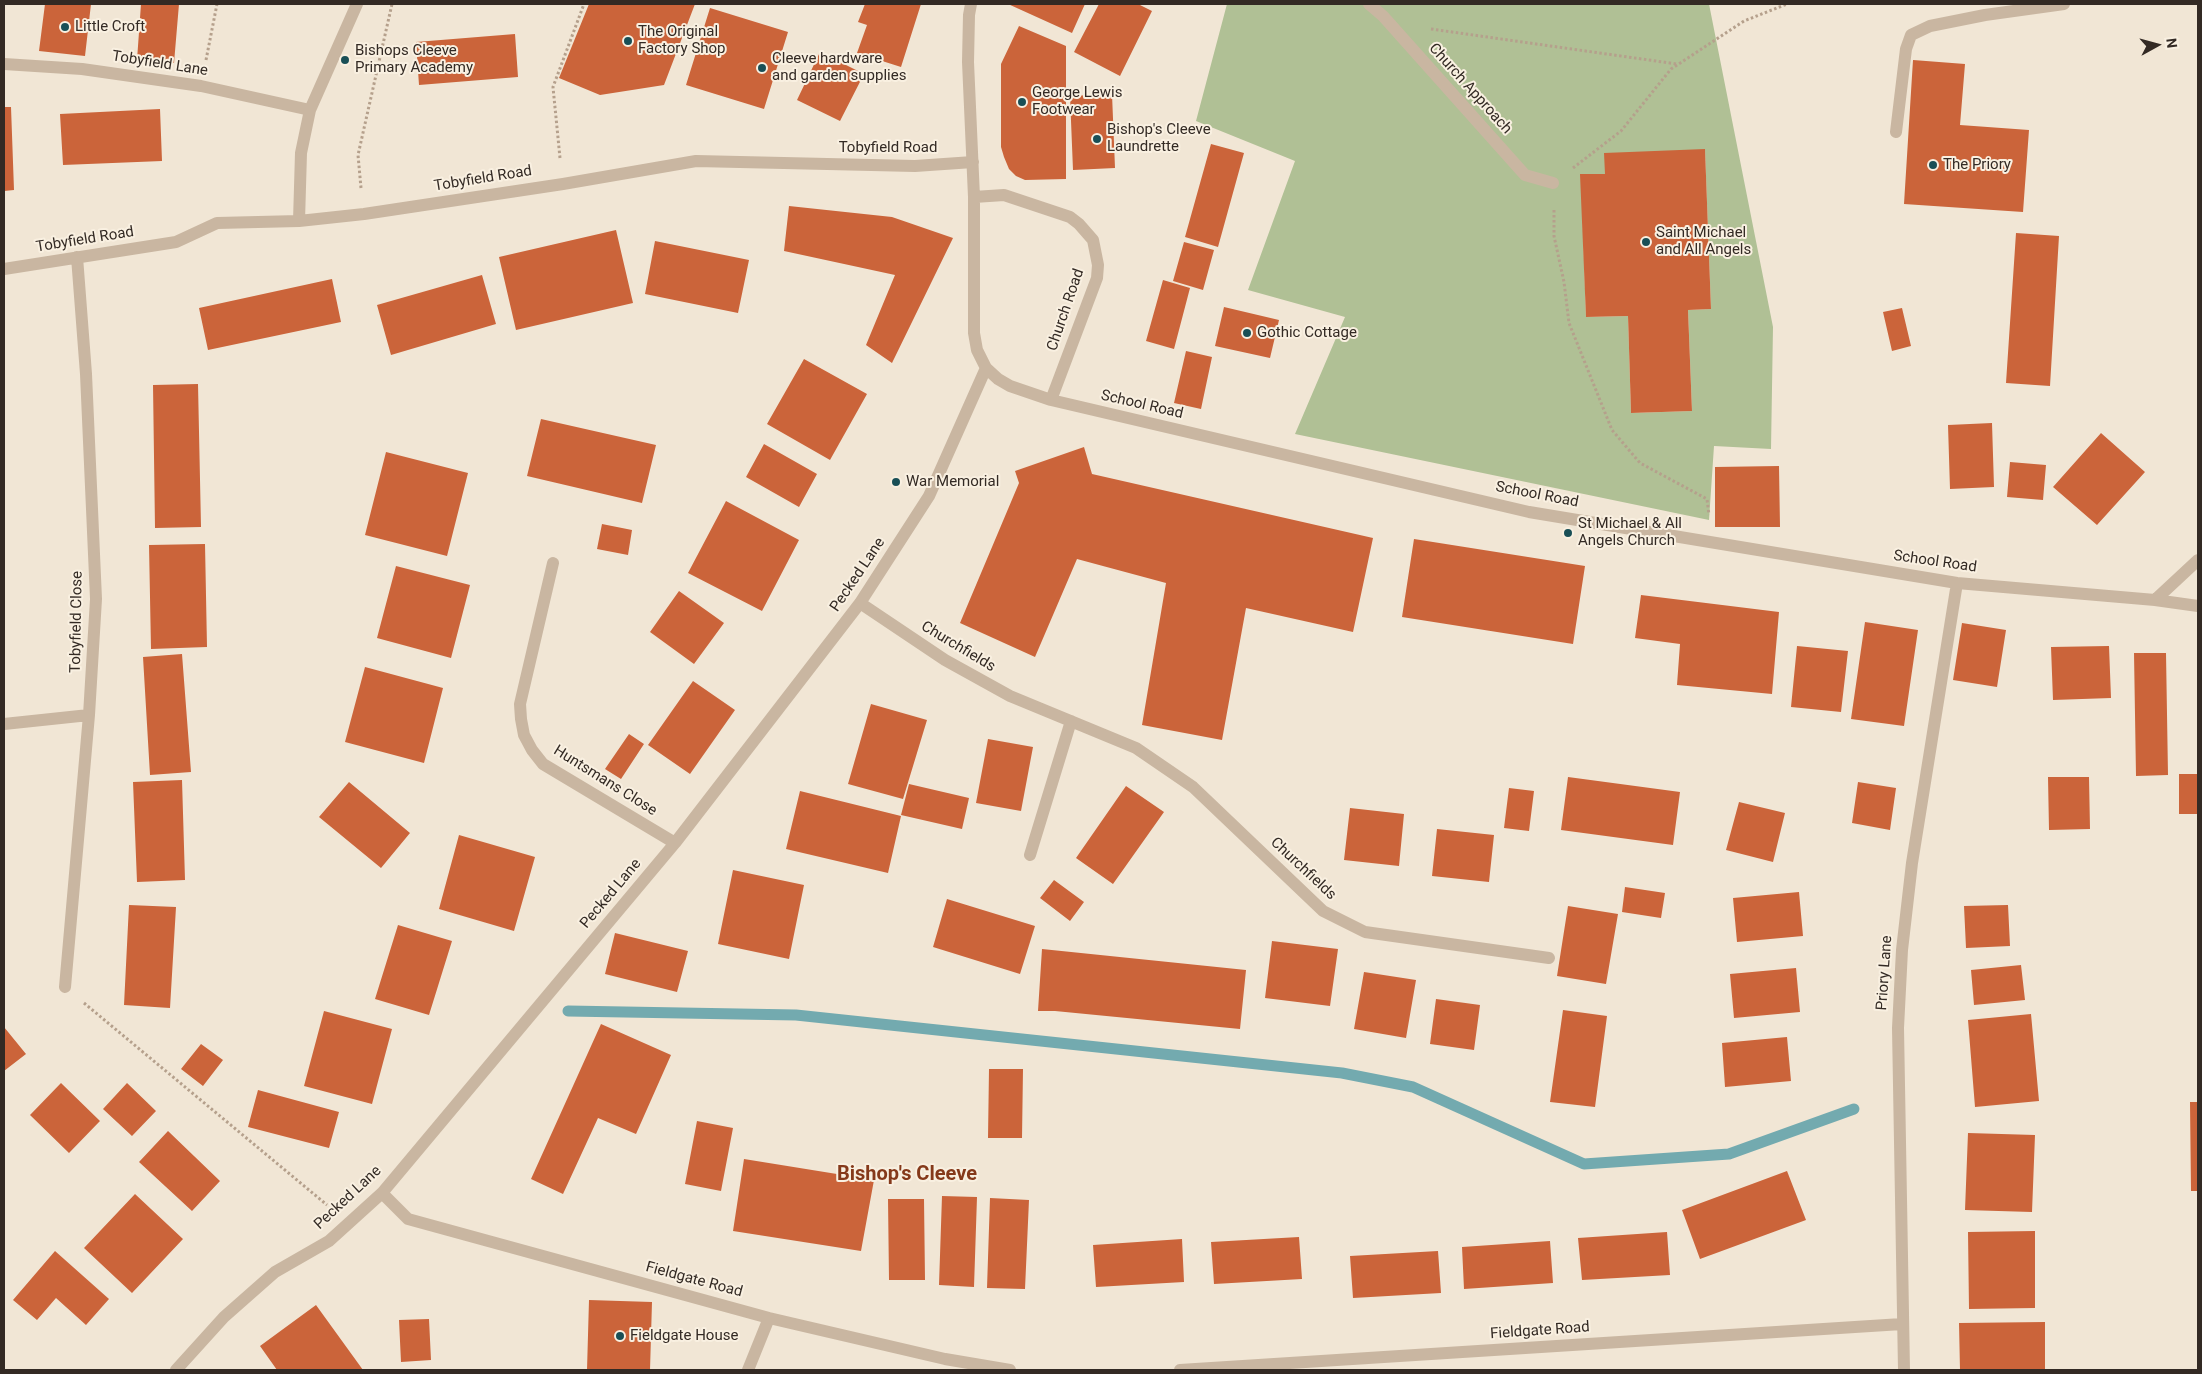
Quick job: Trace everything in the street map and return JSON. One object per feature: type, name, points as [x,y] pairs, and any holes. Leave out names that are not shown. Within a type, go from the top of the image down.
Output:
[{"type":"street","points":[[299,221],[301,153],[310,110],[356,4]]},
{"type":"street","points":[[971,4],[968,62],[974,197],[974,333],[977,350],[986,368]]},
{"type":"street","name":"Church Approach","points":[[1369,4],[1390,24],[1525,175],[1554,182]]},
{"type":"street","points":[[1896,132],[1906,49],[1911,35],[1919,30],[1948,22],[2064,4]]},
{"type":"street","name":"Tobyfield Lane","points":[[4,64],[82,69],[201,86],[310,110]]},
{"type":"street","name":"Tobyfield Road","points":[[4,269],[176,242],[217,222],[299,221],[364,214],[563,184],[696,161],[915,166],[973,162]]},
{"type":"street","name":"Church Road","points":[[974,197],[1004,195],[1070,217],[1093,240],[1098,265],[1097,278],[1051,400]]},
{"type":"street","name":"Tobyfield Close","points":[[65,986],[89,715],[96,599],[86,374],[76,258]]},
{"type":"street","name":"School Road","points":[[986,368],[998,379],[1010,386],[1051,400],[1529,512],[1957,583],[2155,600],[2198,606]]},
{"type":"street","name":"Pecked Lane","points":[[176,1370],[224,1317],[274,1272],[328,1241],[382,1193],[675,843],[860,603],[929,496],[986,368]]},
{"type":"street","points":[[2155,600],[2198,560]]},
{"type":"street","name":"Huntsmans Close","points":[[553,563],[520,704],[520,719],[524,734],[532,750],[543,764],[675,843]]},
{"type":"street","name":"Priory Lane","points":[[1904,1370],[1898,1028],[1902,950],[1912,863],[1957,583]]},
{"type":"street","name":"Churchfields","points":[[860,603],[945,660],[1010,696],[1136,748],[1193,787],[1323,911],[1366,932],[1549,958]]},
{"type":"street","points":[[4,724],[89,715]]},
{"type":"street","points":[[1030,855],[1071,721]]},
{"type":"street","name":"Fieldgate Road","points":[[382,1193],[408,1219],[770,1318],[945,1359],[1010,1370]]},
{"type":"street","points":[[748,1370],[770,1318]]},
{"type":"street","name":"Fieldgate Road","points":[[1180,1370],[1902,1324]]},
{"type":"path","points":[[201,86],[217,4]]},
{"type":"path","points":[[364,214],[358,155],[392,4]]},
{"type":"path","points":[[563,184],[553,87],[584,4]]},
{"type":"path","points":[[1554,182],[1621,131],[1671,69],[1744,21],[1787,4]]},
{"type":"path","points":[[1390,24],[1678,64]]},
{"type":"path","points":[[1554,207],[1554,236],[1564,282],[1569,323],[1612,430],[1640,463],[1707,499],[1713,543]]},
{"type":"path","points":[[65,986],[348,1223]]},
{"type":"green space","points":[[1227,4],[1709,4],[1773,327],[1771,449],[1714,446],[1709,520],[1295,434],[1345,317],[1248,290],[1295,161],[1196,121]],"holes":[[[1705,150],[1711,309],[1688,310],[1692,411],[1631,413],[1628,316],[1586,317],[1581,175],[1605,174]]]},
{"type":"building","name":"Little Croft","points":[[45,4],[91,4],[85,56],[39,51]]},
{"type":"building","points":[[141,4],[179,4],[174,63],[137,60]]},
{"type":"building","name":"The Original Factory Shop","points":[[589,4],[695,4],[664,85],[600,95],[559,78]]},
{"type":"building","points":[[865,4],[921,4],[901,67],[857,53],[867,25],[858,22]]},
{"type":"building","points":[[1008,4],[1085,4],[1072,33]]},
{"type":"building","points":[[1099,4],[1138,4],[1152,11],[1120,76],[1074,52]]},
{"type":"building","points":[[710,8],[788,32],[764,109],[686,85]]},
{"type":"building","points":[[1019,26],[1066,46],[1066,179],[1025,180],[1016,176],[1009,169],[1004,157],[1001,147],[1001,64]]},
{"type":"building","points":[[515,34],[518,77],[419,85],[416,42]]},
{"type":"building","points":[[820,52],[864,74],[840,121],[797,100]]},
{"type":"building","points":[[1913,60],[1965,64],[1960,125],[2029,130],[2023,212],[1904,204]]},
{"type":"building","points":[[1112,94],[1115,168],[1073,170],[1070,96]]},
{"type":"building","points":[[4,107],[11,107],[14,190],[4,191]]},
{"type":"building","points":[[160,109],[162,161],[63,165],[60,114]]},
{"type":"building","points":[[1211,144],[1244,153],[1218,247],[1185,237]]},
{"type":"building","name":"Saint Michael and All Angels","points":[[1705,149],[1711,309],[1688,310],[1692,411],[1631,413],[1628,316],[1586,317],[1580,174],[1605,174],[1604,153]]},
{"type":"building","points":[[789,206],[892,217],[953,238],[892,363],[866,345],[895,275],[784,251]]},
{"type":"building","points":[[616,230],[633,303],[516,330],[499,257]]},
{"type":"building","points":[[2016,233],[2059,236],[2050,386],[2006,383]]},
{"type":"building","points":[[655,241],[749,260],[738,313],[645,294]]},
{"type":"building","points":[[1184,242],[1214,250],[1203,290],[1173,281]]},
{"type":"building","points":[[482,275],[496,324],[391,355],[377,305]]},
{"type":"building","points":[[332,279],[341,322],[208,350],[199,308]]},
{"type":"building","points":[[1163,280],[1190,288],[1174,349],[1146,341]]},
{"type":"building","name":"Gothic Cottage","points":[[1224,307],[1279,320],[1270,358],[1215,346]]},
{"type":"building","points":[[1902,308],[1911,346],[1892,351],[1883,312]]},
{"type":"building","points":[[1186,351],[1212,357],[1201,409],[1174,403]]},
{"type":"building","points":[[804,359],[867,394],[830,460],[767,424]]},
{"type":"building","points":[[198,384],[201,527],[155,528],[153,385]]},
{"type":"building","points":[[541,419],[656,445],[642,503],[527,476]]},
{"type":"building","points":[[1992,423],[1994,487],[1950,489],[1948,425]]},
{"type":"building","points":[[2101,433],[2145,472],[2097,525],[2053,487]]},
{"type":"building","points":[[764,444],[817,474],[799,507],[746,477]]},
{"type":"building","points":[[1084,447],[1092,474],[1373,538],[1353,632],[1246,608],[1222,740],[1142,725],[1166,583],[1077,559],[1035,657],[960,623],[1019,483],[1015,471]]},
{"type":"building","points":[[386,452],[468,473],[447,556],[365,535]]},
{"type":"building","points":[[2010,462],[2046,465],[2043,500],[2007,497]]},
{"type":"building","points":[[1779,466],[1780,527],[1715,527],[1715,467]]},
{"type":"building","points":[[726,501],[799,540],[762,611],[688,573]]},
{"type":"building","points":[[602,524],[632,530],[628,555],[597,549]]},
{"type":"building","points":[[1414,539],[1585,566],[1573,644],[1402,617]]},
{"type":"building","points":[[205,544],[207,647],[151,649],[149,545]]},
{"type":"building","points":[[396,566],[470,585],[451,658],[377,638]]},
{"type":"building","points":[[679,591],[724,623],[694,664],[650,632]]},
{"type":"building","points":[[1641,595],[1779,612],[1772,694],[1677,685],[1680,644],[1635,638]]},
{"type":"building","points":[[1865,622],[1918,630],[1904,726],[1851,719]]},
{"type":"building","points":[[1962,623],[2006,630],[1997,687],[1953,680]]},
{"type":"building","points":[[1797,646],[1848,651],[1841,712],[1791,707]]},
{"type":"building","points":[[2109,646],[2111,698],[2053,700],[2051,647]]},
{"type":"building","points":[[2134,653],[2166,653],[2168,775],[2136,776]]},
{"type":"building","points":[[182,654],[191,772],[150,775],[143,657]]},
{"type":"building","points":[[365,667],[443,688],[424,763],[345,742]]},
{"type":"building","points":[[693,681],[735,710],[690,774],[648,745]]},
{"type":"building","points":[[871,704],[927,720],[903,799],[848,784]]},
{"type":"building","points":[[629,734],[644,744],[621,779],[605,769]]},
{"type":"building","points":[[988,739],[1033,747],[1021,811],[976,803]]},
{"type":"building","points":[[2179,774],[2198,774],[2198,814],[2179,814]]},
{"type":"building","points":[[1568,777],[1680,792],[1673,845],[1561,830]]},
{"type":"building","points":[[2048,777],[2089,777],[2090,829],[2049,830]]},
{"type":"building","points":[[182,780],[185,880],[137,882],[133,782]]},
{"type":"building","points":[[349,782],[410,833],[381,868],[319,817]]},
{"type":"building","points":[[1858,782],[1896,788],[1890,830],[1852,823]]},
{"type":"building","points":[[909,784],[969,798],[962,829],[901,815]]},
{"type":"building","points":[[1126,786],[1164,812],[1113,884],[1076,858]]},
{"type":"building","points":[[1509,788],[1534,791],[1529,831],[1504,828]]},
{"type":"building","points":[[800,791],[901,816],[888,873],[786,849]]},
{"type":"building","points":[[1739,802],[1785,813],[1773,862],[1726,850]]},
{"type":"building","points":[[1350,808],[1404,814],[1399,866],[1344,860]]},
{"type":"building","points":[[1437,829],[1494,835],[1489,882],[1432,876]]},
{"type":"building","points":[[459,835],[535,857],[514,931],[439,909]]},
{"type":"building","points":[[733,870],[804,885],[789,959],[718,944]]},
{"type":"building","points":[[1054,880],[1084,902],[1070,921],[1040,898]]},
{"type":"building","points":[[1625,887],[1665,893],[1661,918],[1622,912]]},
{"type":"building","points":[[1799,892],[1803,936],[1737,942],[1733,898]]},
{"type":"building","points":[[947,899],[1035,926],[1020,974],[933,947]]},
{"type":"building","points":[[129,905],[176,907],[170,1008],[124,1005]]},
{"type":"building","points":[[2008,905],[2010,946],[1966,948],[1964,906]]},
{"type":"building","points":[[1568,906],[1618,914],[1606,984],[1557,976]]},
{"type":"building","points":[[398,925],[452,941],[429,1015],[375,999]]},
{"type":"building","points":[[615,933],[688,951],[677,992],[605,974]]},
{"type":"building","points":[[1272,941],[1338,949],[1330,1006],[1265,998]]},
{"type":"building","points":[[1042,949],[1246,970],[1240,1029],[1055,1011],[1038,1011]]},
{"type":"building","points":[[2021,965],[2025,1000],[1974,1005],[1971,970]]},
{"type":"building","points":[[1796,968],[1800,1012],[1734,1018],[1730,974]]},
{"type":"building","points":[[1364,972],[1416,980],[1406,1038],[1354,1029]]},
{"type":"building","points":[[1436,999],[1480,1005],[1474,1050],[1430,1044]]},
{"type":"building","points":[[1563,1010],[1607,1016],[1595,1107],[1550,1102]]},
{"type":"building","points":[[324,1011],[392,1029],[372,1104],[304,1086]]},
{"type":"building","points":[[2031,1014],[2039,1101],[1975,1107],[1968,1020]]},
{"type":"building","points":[[601,1024],[671,1055],[636,1134],[598,1118],[563,1194],[531,1179]]},
{"type":"building","points":[[4,1027],[26,1054],[4,1071]]},
{"type":"building","points":[[1787,1037],[1791,1081],[1725,1087],[1722,1043]]},
{"type":"building","points":[[201,1044],[223,1060],[203,1086],[181,1069]]},
{"type":"building","points":[[989,1069],[1023,1069],[1022,1138],[988,1138]]},
{"type":"building","points":[[61,1083],[100,1121],[69,1153],[30,1115]]},
{"type":"building","points":[[127,1083],[156,1111],[132,1136],[103,1109]]},
{"type":"building","points":[[258,1090],[339,1112],[329,1148],[248,1127]]},
{"type":"building","points":[[2190,1102],[2198,1102],[2198,1191],[2191,1191]]},
{"type":"building","points":[[697,1121],[733,1128],[721,1191],[685,1184]]},
{"type":"building","points":[[168,1131],[220,1181],[192,1211],[139,1162]]},
{"type":"building","points":[[1968,1133],[2035,1135],[2032,1212],[1965,1210]]},
{"type":"building","points":[[744,1159],[874,1180],[861,1251],[733,1231]]},
{"type":"building","points":[[1787,1171],[1806,1220],[1700,1259],[1682,1210]]},
{"type":"building","points":[[135,1194],[183,1239],[132,1293],[84,1248]]},
{"type":"building","points":[[942,1196],[977,1197],[974,1287],[939,1285]]},
{"type":"building","points":[[990,1198],[1029,1200],[1025,1289],[987,1288]]},
{"type":"building","points":[[888,1199],[924,1199],[925,1280],[889,1280]]},
{"type":"building","points":[[2035,1231],[2035,1308],[1969,1309],[1968,1232]]},
{"type":"building","points":[[1667,1232],[1670,1275],[1582,1280],[1578,1238]]},
{"type":"building","points":[[1299,1237],[1302,1279],[1214,1284],[1211,1242]]},
{"type":"building","points":[[1182,1239],[1184,1282],[1096,1287],[1093,1245]]},
{"type":"building","points":[[1550,1241],[1553,1283],[1464,1289],[1462,1247]]},
{"type":"building","points":[[55,1251],[109,1299],[86,1325],[56,1298],[37,1320],[13,1300]]},
{"type":"building","points":[[1438,1251],[1441,1293],[1353,1298],[1350,1256]]},
{"type":"building","name":"Fieldgate House","points":[[589,1300],[652,1302],[650,1370],[587,1370]]},
{"type":"building","points":[[316,1305],[363,1370],[277,1370],[260,1346]]},
{"type":"building","points":[[429,1319],[431,1360],[401,1362],[399,1320]]},
{"type":"building","points":[[2045,1322],[2045,1370],[1960,1370],[1959,1323]]},
{"type":"waterway","points":[[568,1011],[796,1015],[1342,1073],[1413,1087],[1584,1164],[1729,1154],[1854,1109]]},
{"type":"place","name":"Little Croft","points":[[65,27]]},
{"type":"place","name":"The Original Factory Shop","points":[[628,41]]},
{"type":"place","name":"Bishops Cleeve Primary Academy","points":[[345,60]]},
{"type":"place","name":"Cleeve hardware and garden supplies","points":[[762,68]]},
{"type":"place","name":"George Lewis Footwear","points":[[1022,102]]},
{"type":"place","name":"Bishop's Cleeve Laundrette","points":[[1097,139]]},
{"type":"place","name":"The Priory","points":[[1933,165]]},
{"type":"place","name":"Saint Michael and All Angels","points":[[1646,242]]},
{"type":"place","name":"Gothic Cottage","points":[[1247,333]]},
{"type":"place","name":"War Memorial","points":[[896,482]]},
{"type":"place","name":"St Michael & All Angels Church","points":[[1568,533]]},
{"type":"place","name":"Fieldgate House","points":[[620,1336]]},
{"type":"district","name":"Bishop's Cleeve","points":[[907,1175]]}]
